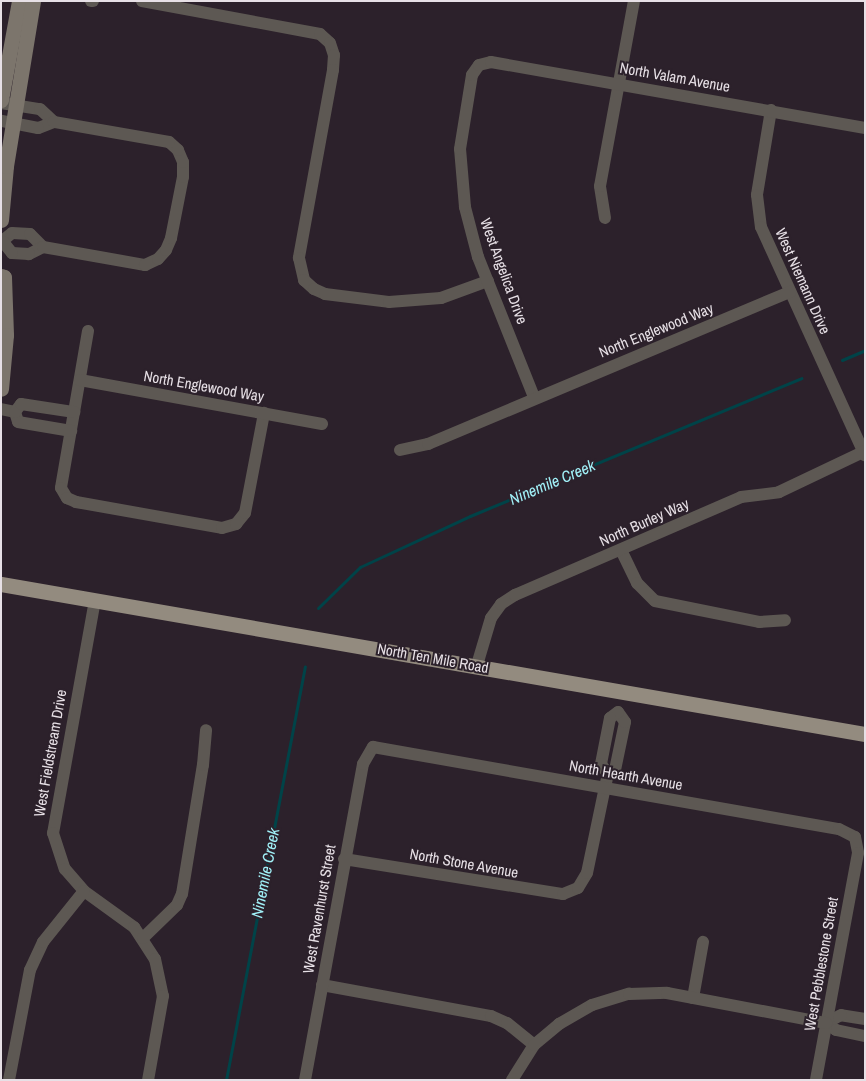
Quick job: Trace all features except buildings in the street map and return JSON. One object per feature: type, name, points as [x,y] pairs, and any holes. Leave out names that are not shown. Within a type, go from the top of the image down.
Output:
[{"type":"main road","name":"North Ten Mile Road","points":[[1,584],[477,665],[865,734]]},
{"type":"street","points":[[1,220],[7,122],[6,102],[19,1]]},
{"type":"street","points":[[6,102],[32,1]]},
{"type":"street","points":[[142,1],[320,34],[330,43],[334,55],[299,258],[304,280],[325,294],[389,302],[441,298],[488,281]]},
{"type":"street","points":[[605,218],[600,186],[634,1]]},
{"type":"street","name":"North Valam Avenue","points":[[479,65],[491,62],[619,83],[865,128]]},
{"type":"street","name":"West Angelica Drive","points":[[479,65],[472,75],[460,149],[465,207],[488,281],[534,397]]},
{"type":"street","points":[[6,102],[40,109],[54,122]]},
{"type":"street","name":"West Niemann Drive","points":[[771,110],[759,179],[758,211],[767,242],[864,452]]},
{"type":"street","points":[[7,122],[38,128],[54,122],[168,142],[178,150],[183,162],[183,177],[171,238],[166,250],[158,259],[146,264],[44,247],[28,254],[12,253],[2,242],[12,233],[30,234],[44,247]]},
{"type":"street","points":[[1,276],[4,277],[6,335],[1,389]]},
{"type":"street","name":"North Englewood Way","points":[[400,450],[428,444],[534,397],[790,292]]},
{"type":"street","points":[[88,331],[61,488],[67,498],[76,502],[222,528],[236,524],[245,513],[264,413]]},
{"type":"street","name":"North Englewood Way","points":[[80,380],[322,424]]},
{"type":"street","points":[[15,412],[21,404],[74,412]]},
{"type":"street","points":[[1,410],[15,412]]},
{"type":"street","points":[[15,412],[18,422],[71,431]]},
{"type":"street","name":"North Burley Way","points":[[477,665],[484,633],[501,604],[740,498],[779,492],[864,452]]},
{"type":"street","points":[[621,550],[637,583],[655,601],[759,622],[785,620]]},
{"type":"street","name":"West Fieldstream Drive","points":[[95,600],[53,820],[59,858],[84,891],[143,938],[159,971],[162,996],[148,1080]]},
{"type":"street","points":[[605,787],[608,774],[601,764],[610,718],[618,712],[621,691]]},
{"type":"street","points":[[143,938],[178,905],[182,894],[203,765],[206,730]]},
{"type":"street","name":"North Hearth Avenue","points":[[373,747],[838,829],[855,837],[858,853]]},
{"type":"street","name":"West Ravenhurst Street","points":[[305,1080],[344,859],[363,764],[373,747]]},
{"type":"street","name":"North Stone Avenue","points":[[344,859],[536,892],[563,894],[578,888],[587,873],[605,787]]},
{"type":"street","name":"West Pebblestone Street","points":[[816,1080],[858,853]]},
{"type":"street","points":[[9,1080],[30,970],[43,942],[84,891]]},
{"type":"street","points":[[693,998],[703,942]]},
{"type":"street","points":[[322,985],[491,1016],[507,1023],[534,1045]]},
{"type":"street","points":[[512,1080],[534,1045],[575,1014],[616,997],[654,992],[826,1023],[836,1030],[865,1036]]},
{"type":"street","points":[[826,1023],[841,1015],[865,1019]]},
{"type":"waterway","name":"Ninemile Creek","points":[[842,360],[865,350]]},
{"type":"waterway","name":"Ninemile Creek","points":[[318,608],[360,567],[470,516],[801,378]]},
{"type":"waterway","name":"Ninemile Creek","points":[[226,1080],[305,666]]}]
